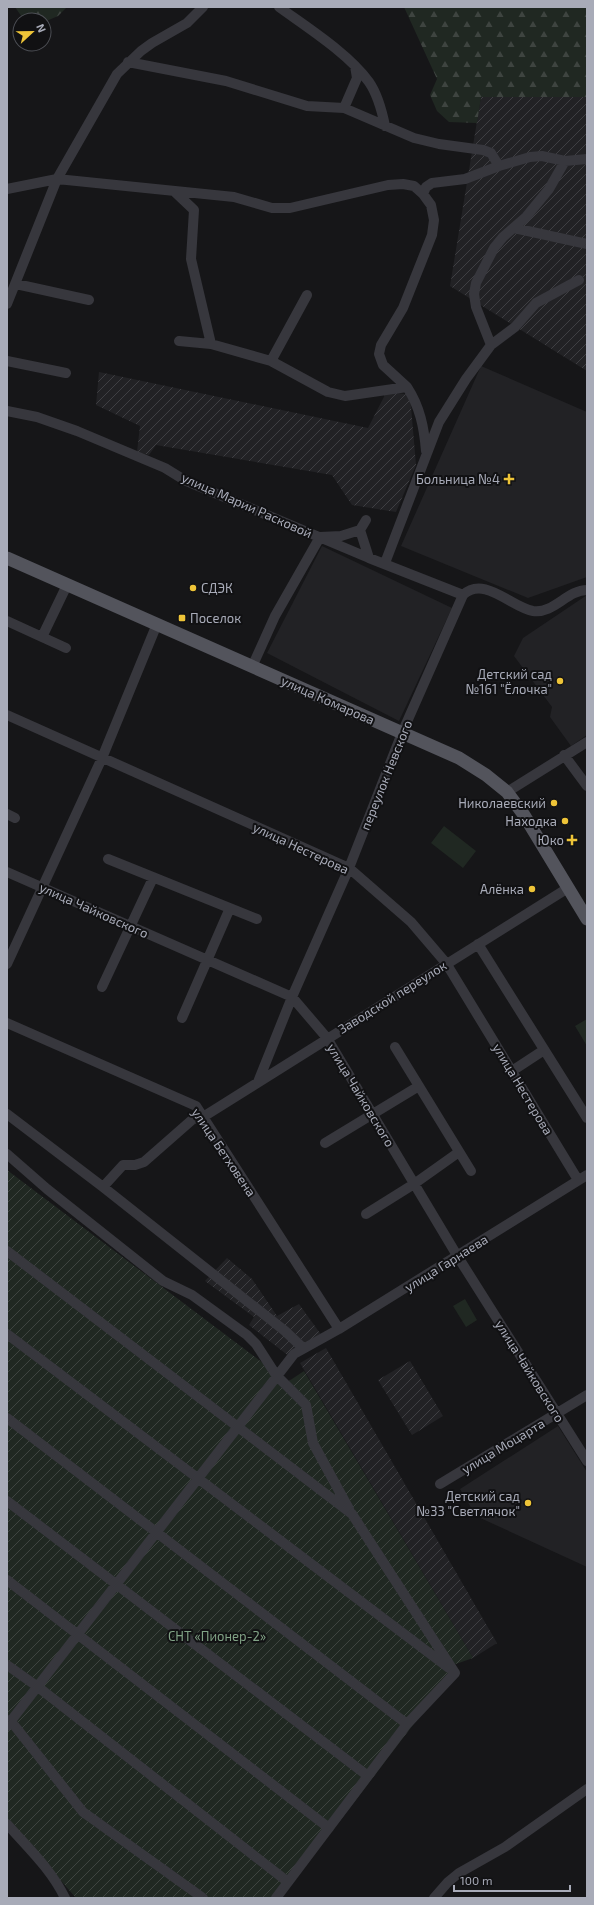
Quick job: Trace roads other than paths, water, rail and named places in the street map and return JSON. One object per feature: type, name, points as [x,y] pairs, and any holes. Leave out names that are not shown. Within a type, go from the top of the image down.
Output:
[{"type":"main road","name":"улица Комарова","points":[[7,558],[459,758],[486,775],[507,792],[524,815],[587,919]]},
{"type":"street","points":[[7,304],[56,179],[109,88],[128,62],[152,43],[187,23],[203,7]]},
{"type":"street","points":[[279,7],[355,66],[370,83],[380,104],[385,126]]},
{"type":"street","points":[[128,62],[226,81],[307,106],[344,108],[414,138],[439,144],[483,150],[491,153],[499,166]]},
{"type":"street","points":[[344,108],[357,78],[355,66]]},
{"type":"street","points":[[423,194],[426,187],[432,183],[465,179],[499,166],[530,157],[542,156],[565,161],[587,159]]},
{"type":"street","points":[[491,345],[476,307],[474,294],[476,284],[494,248],[549,189],[565,161]]},
{"type":"street","points":[[7,188],[56,179],[234,197],[272,208],[290,208],[388,184],[414,186],[423,194],[431,205],[434,220],[432,235],[403,308],[381,345],[379,354],[383,365],[407,387],[416,401],[422,418],[426,457]]},
{"type":"street","points":[[175,192],[194,210],[191,259],[210,344]]},
{"type":"street","points":[[514,228],[587,244]]},
{"type":"street","points":[[385,563],[439,422],[448,405],[491,345],[515,327],[536,303],[579,280]]},
{"type":"street","points":[[16,284],[89,300]]},
{"type":"street","points":[[271,361],[307,295]]},
{"type":"street","points":[[179,341],[210,344],[271,361],[328,392],[345,396],[407,387]]},
{"type":"street","points":[[7,361],[66,373]]},
{"type":"street","name":"улица Марии Расковой","points":[[7,411],[37,417],[76,431],[165,468],[186,481],[320,538],[463,595]]},
{"type":"street","points":[[252,667],[275,616],[320,538],[345,535],[360,530],[366,520]]},
{"type":"street","points":[[360,530],[369,558]]},
{"type":"street","points":[[42,637],[67,585]]},
{"type":"street","points":[[463,595],[469,589],[477,587],[486,589],[528,609],[536,611],[544,610],[575,593],[587,590]]},
{"type":"street","name":"переулок Невского","points":[[258,1082],[292,997],[349,868],[402,733],[463,595]]},
{"type":"street","points":[[7,621],[66,648]]},
{"type":"street","points":[[7,964],[102,758],[157,624]]},
{"type":"street","name":"улица Нестерова","points":[[7,716],[349,868],[411,922],[446,963],[512,1071],[583,1178]]},
{"type":"street","points":[[507,792],[587,742]]},
{"type":"street","points":[[564,755],[587,786]]},
{"type":"street","points":[[108,859],[257,919]]},
{"type":"street","name":"улица Чайковского","points":[[7,872],[292,997],[327,1038],[458,1257],[587,1461]]},
{"type":"street","points":[[102,987],[129,926],[153,878]]},
{"type":"street","name":"Заводской переулок","points":[[103,1187],[123,1164],[135,1165],[144,1162],[193,1119],[203,1117],[446,963],[568,888]]},
{"type":"street","points":[[182,1018],[230,908]]},
{"type":"street","points":[[478,944],[587,1118]]},
{"type":"street","name":"улица Бетховена","points":[[7,1023],[196,1106],[339,1329]]},
{"type":"street","points":[[396,1047],[471,1172]]},
{"type":"street","points":[[512,1071],[544,1050]]},
{"type":"street","points":[[325,1143],[419,1086]]},
{"type":"street","points":[[7,1114],[103,1187],[285,1330],[303,1348]]},
{"type":"street","points":[[366,1214],[414,1184],[459,1152]]},
{"type":"street","points":[[7,1154],[47,1189],[163,1281],[192,1295],[247,1335],[256,1344],[276,1375],[306,1405],[313,1443],[352,1514],[455,1673]]},
{"type":"street","name":"улица Гарнаева","points":[[9,1723],[118,1584],[276,1375],[294,1354],[339,1329],[458,1257],[583,1178]]},
{"type":"street","points":[[7,1251],[352,1514]]},
{"type":"street","points":[[7,1334],[455,1673]]},
{"type":"street","name":"улица Моцарта","points":[[440,1484],[587,1395]]},
{"type":"street","points":[[7,1418],[157,1531],[407,1724]]},
{"type":"street","points":[[7,1501],[118,1584],[368,1776]]},
{"type":"street","points":[[7,1580],[329,1828]]},
{"type":"street","points":[[7,1665],[38,1687],[288,1882]]},
{"type":"street","points":[[276,1898],[407,1724],[455,1673]]},
{"type":"street","points":[[9,1723],[84,1812],[203,1898]]},
{"type":"street","points":[[434,1898],[448,1882],[459,1873],[505,1847],[587,1789]]},
{"type":"street","points":[[7,1824],[44,1865],[58,1884],[65,1898]]},
{"type":"place","name":"Больница №4","points":[[509,479]]},
{"type":"place","name":"СДЭК","points":[[193,588]]},
{"type":"place","name":"Поселок","points":[[182,618]]},
{"type":"place","name":"Детский сад №161 \"Ёлочка\"","points":[[560,681]]},
{"type":"place","name":"Николаевский","points":[[554,803]]},
{"type":"place","name":"Находка","points":[[565,821]]},
{"type":"place","name":"Юко","points":[[572,840]]},
{"type":"place","name":"Алёнка","points":[[532,889]]},
{"type":"place","name":"Детский сад №33 \"Светлячок\"","points":[[528,1503]]},
{"type":"park label","name":"СНТ «Пионер-2»","points":[[217,1636]]}]
